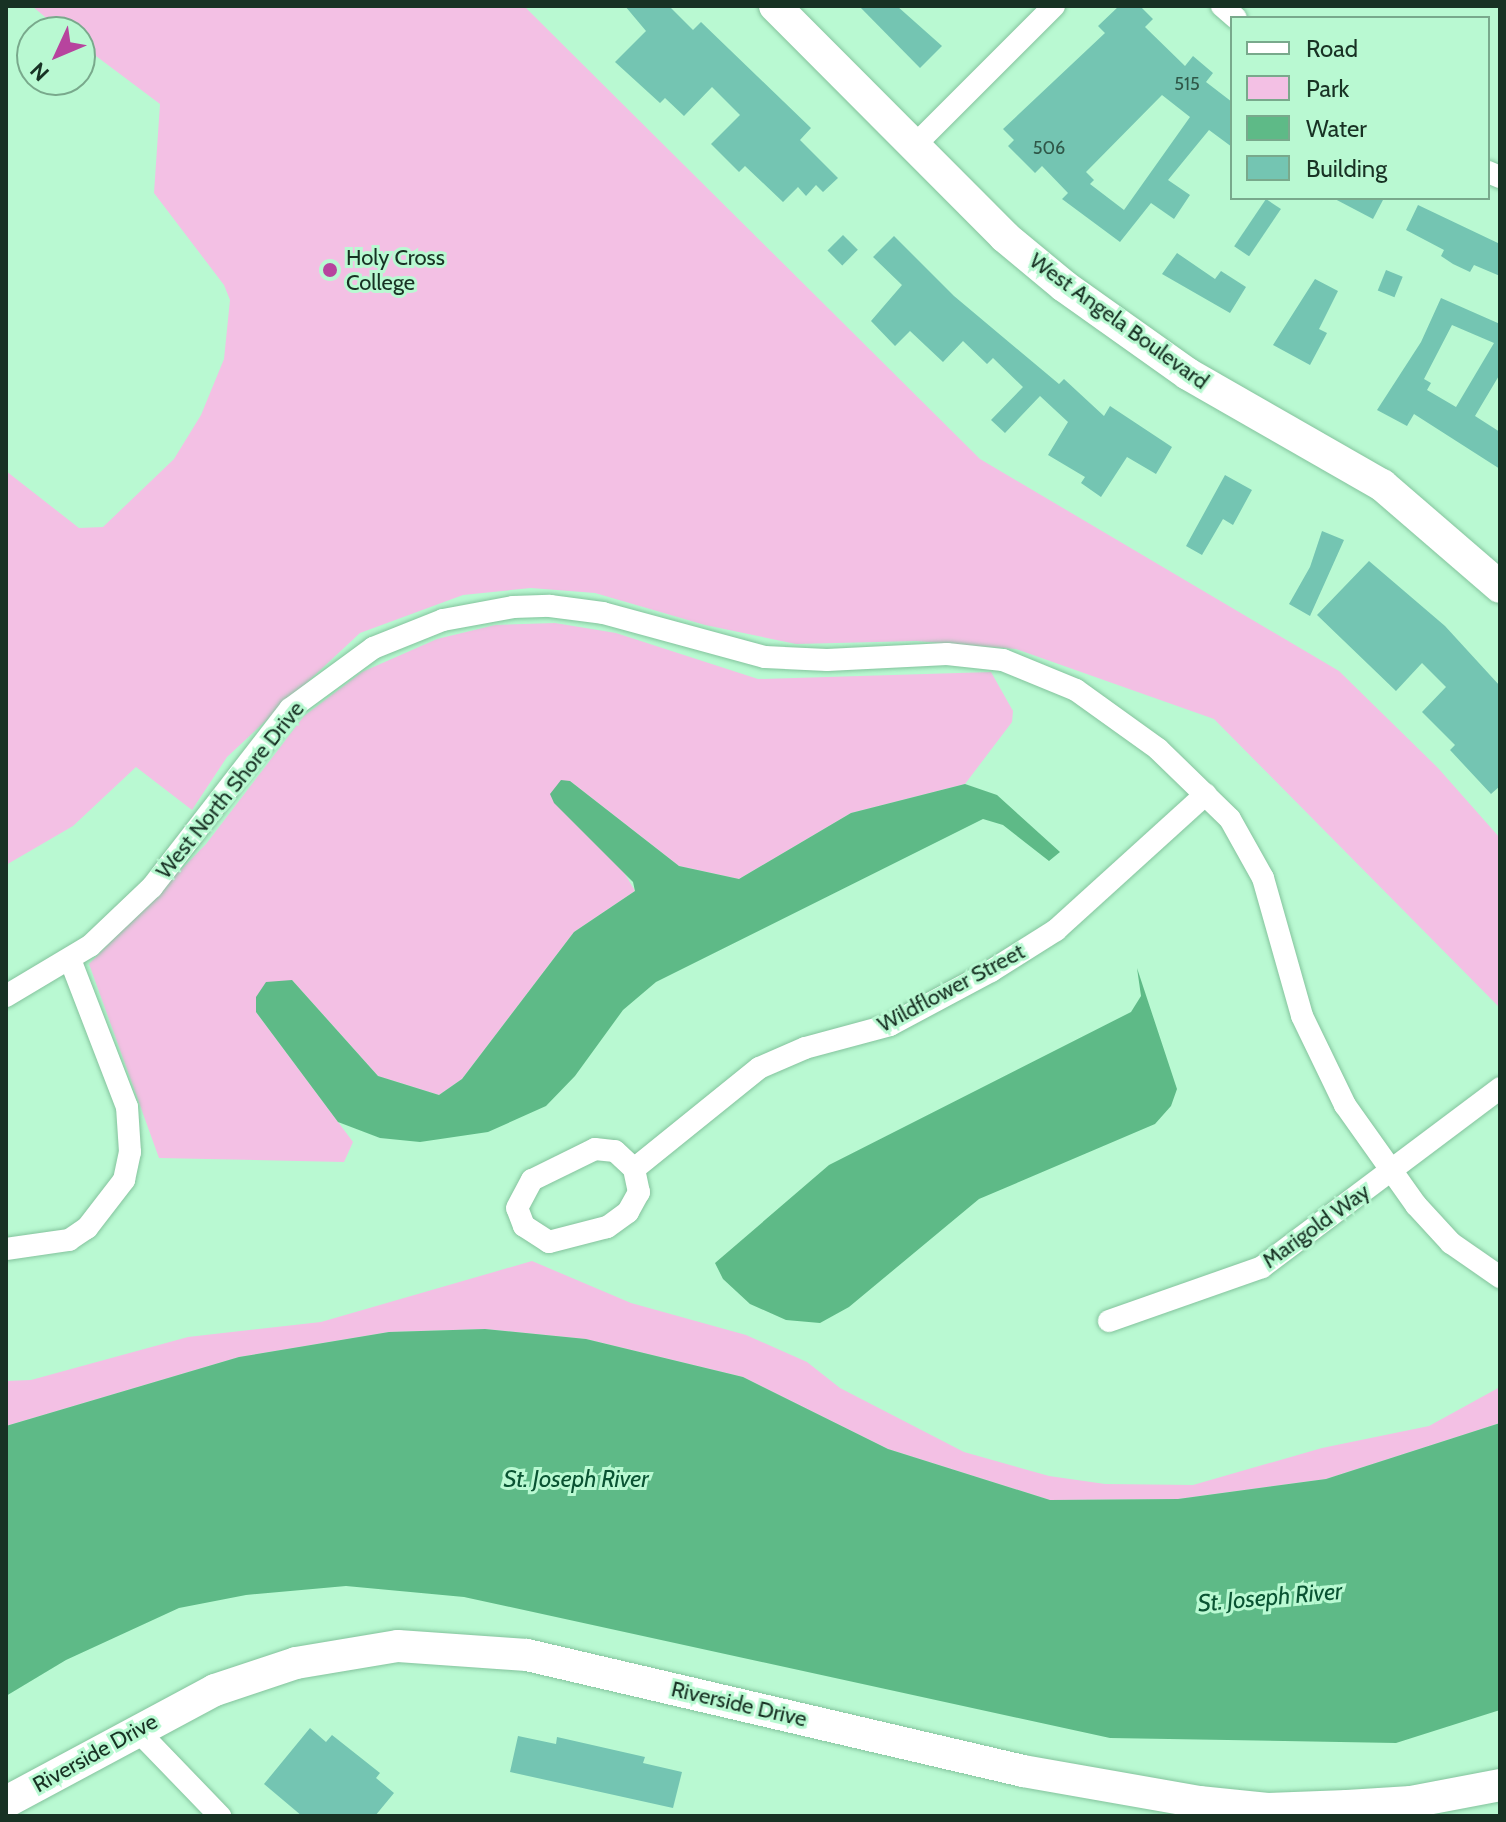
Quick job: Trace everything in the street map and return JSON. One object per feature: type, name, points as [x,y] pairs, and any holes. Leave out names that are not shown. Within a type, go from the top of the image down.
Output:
[{"type":"street","name":"West Angela Boulevard","points":[[775,6],[1005,237],[1064,286],[1188,374],[1382,485],[1500,587]]},
{"type":"street","points":[[914,146],[1054,6]]},
{"type":"street","name":"West North Shore Drive","points":[[6,996],[70,959],[152,887],[248,761],[308,694],[373,648],[443,620],[487,610],[576,608],[797,660],[947,654],[1003,660],[1076,690],[1158,749],[1206,794],[1245,840],[1263,878],[1285,965],[1320,1060],[1391,1171],[1451,1243],[1500,1277]]},
{"type":"street","name":"Wildflower Street","points":[[634,1169],[759,1068],[805,1048],[890,1025],[1056,930],[1206,794]]},
{"type":"street","points":[[6,1249],[69,1240],[87,1228],[117,1191],[127,1166],[127,1107],[70,959]]},
{"type":"street","name":"Marigold Way","points":[[1109,1321],[1262,1267],[1500,1088]]},
{"type":"street","points":[[595,1149],[615,1151],[634,1169],[639,1192],[628,1212],[607,1227],[549,1242],[524,1226],[517,1208],[532,1180],[595,1149]]},
{"type":"street","name":"Riverside Drive","points":[[6,1802],[215,1690],[296,1663],[359,1650],[446,1646],[594,1669],[1023,1771],[1184,1800],[1268,1809],[1347,1806],[1411,1802],[1500,1785]]},
{"type":"street","points":[[137,1730],[220,1816]]},
{"type":"green space","points":[[32,6],[524,6],[980,459],[1339,671],[1438,768],[1500,838],[1500,1008],[1214,719],[1016,649],[916,641],[796,644],[705,625],[595,593],[531,588],[463,595],[360,633],[227,757],[192,810],[136,767],[73,826],[6,865],[6,471],[79,528],[103,527],[174,459],[201,415],[224,359],[230,300],[224,285],[154,193],[160,104],[96,56],[96,16],[44,16]]},
{"type":"green space","points":[[555,623],[616,633],[758,679],[991,672],[1013,711],[1012,722],[965,784],[851,813],[739,879],[679,866],[570,781],[635,891],[574,932],[462,1079],[439,1095],[378,1076],[292,980],[256,1012],[353,1142],[344,1162],[159,1158],[89,964],[206,844],[304,716],[362,672],[437,639],[495,625]]},
{"type":"green space","points":[[532,1261],[631,1303],[746,1335],[807,1362],[840,1388],[964,1452],[1049,1476],[1105,1484],[1193,1485],[1322,1448],[1429,1426],[1500,1387],[1500,1423],[1326,1479],[1178,1499],[1050,1500],[888,1449],[743,1377],[586,1339],[485,1329],[389,1332],[239,1357],[6,1426],[6,1381],[31,1380],[188,1337],[321,1322]]},
{"type":"water","points":[[561,780],[570,781],[679,866],[739,879],[851,813],[965,784],[997,795],[1060,852],[1049,861],[1003,825],[983,819],[656,982],[623,1010],[575,1076],[546,1106],[488,1132],[420,1142],[380,1138],[338,1122],[256,1012],[256,997],[266,982],[292,980],[378,1076],[439,1095],[462,1079],[574,932],[635,891],[633,882],[554,803],[550,794]]},
{"type":"water","points":[[1137,968],[1177,1089],[1171,1106],[1155,1124],[979,1199],[849,1307],[820,1323],[786,1320],[750,1304],[723,1279],[715,1263],[829,1165],[1131,1012],[1141,996]]},
{"type":"water","name":"St. Joseph River","points":[[485,1329],[586,1339],[743,1377],[888,1449],[1050,1500],[1178,1499],[1326,1479],[1500,1423],[1500,1710],[1396,1743],[1110,1738],[464,1597],[346,1586],[246,1595],[179,1608],[66,1660],[6,1696],[6,1426],[239,1357],[389,1332]]},
{"type":"building","points":[[625,6],[669,6],[693,30],[701,22],[811,128],[800,140],[838,178],[823,192],[816,185],[806,196],[798,187],[783,202],[745,166],[739,172],[711,144],[740,115],[712,87],[684,116],[665,98],[660,103],[615,62],[646,31]]},
{"type":"building","points":[[859,6],[897,6],[942,46],[920,68]]},
{"type":"building","points":[[1119,6],[1140,6],[1153,19],[1145,27],[1185,66],[1193,56],[1213,73],[1206,82],[1230,100],[1230,146],[1209,130],[1168,180],[1190,195],[1174,219],[1151,203],[1120,242],[1062,199],[1068,193],[1042,166],[1035,173],[1008,146],[1014,140],[1003,129],[1105,33],[1098,26]],"holes":[[[1162,95],[1190,117],[1124,210],[1090,184],[1094,180],[1086,172]]]},
{"type":"building","points":[[1267,200],[1281,209],[1249,256],[1234,246]]},
{"type":"building","points":[[1337,200],[1383,200],[1373,219]]},
{"type":"building","points":[[1418,205],[1500,244],[1500,276],[1474,265],[1470,272],[1453,264],[1441,256],[1444,250],[1406,230]]},
{"type":"building","points":[[843,235],[858,250],[842,265],[827,251]]},
{"type":"building","points":[[894,236],[954,296],[1059,384],[1064,379],[1104,416],[1110,406],[1172,447],[1156,474],[1127,457],[1101,497],[1081,483],[1085,477],[1048,455],[1068,422],[1040,396],[1005,433],[991,420],[1023,387],[993,358],[987,364],[963,341],[943,362],[910,331],[895,346],[871,321],[902,285],[873,257]]},
{"type":"building","points":[[1177,253],[1215,279],[1221,271],[1246,287],[1230,313],[1162,274]]},
{"type":"building","points":[[1386,270],[1403,277],[1394,297],[1378,290]]},
{"type":"building","points":[[1315,279],[1338,291],[1319,329],[1327,333],[1310,365],[1273,345]]},
{"type":"building","points":[[1441,298],[1500,324],[1500,374],[1475,416],[1500,432],[1500,469],[1414,414],[1407,426],[1377,410],[1421,342]],"holes":[[[1452,325],[1494,343],[1456,407],[1427,390],[1431,383],[1424,379]]]},
{"type":"building","points":[[1225,475],[1252,490],[1233,525],[1223,519],[1202,555],[1186,546]]},
{"type":"building","points":[[1322,531],[1344,540],[1310,616],[1289,604],[1310,567]]},
{"type":"building","points":[[1369,561],[1445,626],[1500,686],[1500,786],[1491,794],[1450,750],[1455,745],[1422,712],[1446,687],[1422,663],[1396,691],[1317,615]]},
{"type":"building","points":[[310,1728],[326,1742],[332,1735],[380,1773],[376,1778],[394,1793],[375,1816],[302,1816],[264,1784]]},
{"type":"building","points":[[518,1736],[556,1744],[557,1737],[645,1757],[643,1763],[682,1772],[673,1808],[510,1772]]},
{"type":"place","name":"Holy Cross College","points":[[330,270]]}]
